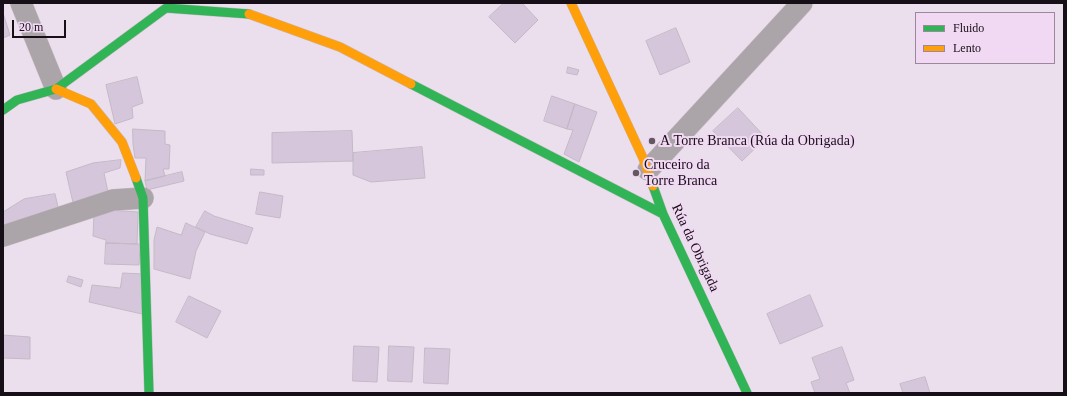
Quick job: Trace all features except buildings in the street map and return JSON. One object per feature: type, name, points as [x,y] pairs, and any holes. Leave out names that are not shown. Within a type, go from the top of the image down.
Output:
[{"type":"street","points":[[21,3],[56,89],[91,104],[122,142],[143,198],[149,393]]},
{"type":"street","name":"Rúa da Obrigada","points":[[571,3],[648,170],[663,214],[747,393]]},
{"type":"street","points":[[648,170],[802,3]]},
{"type":"street","points":[[3,110],[18,100],[56,89],[166,8],[248,13],[340,47],[663,214]]},
{"type":"street","points":[[3,236],[113,200],[143,198]]},
{"type":"traffic: fast","points":[[3,110],[17,100],[56,89],[166,8],[249,14]]},
{"type":"traffic: fast","points":[[411,84],[663,214]]},
{"type":"traffic: fast","points":[[136,178],[143,198],[149,393]]},
{"type":"traffic: fast","points":[[653,186],[663,214],[747,393]]},
{"type":"traffic: slow","points":[[571,3],[643,158],[653,186]]},
{"type":"traffic: slow","points":[[249,14],[340,47],[411,84]]},
{"type":"traffic: slow","points":[[56,89],[91,104],[122,142],[136,178]]},
{"type":"place","name":"A Torre Branca (Rúa da Obrigada)","points":[[652,141]]},
{"type":"place","name":"Cruceiro da Torre Branca","points":[[636,173]]}]
